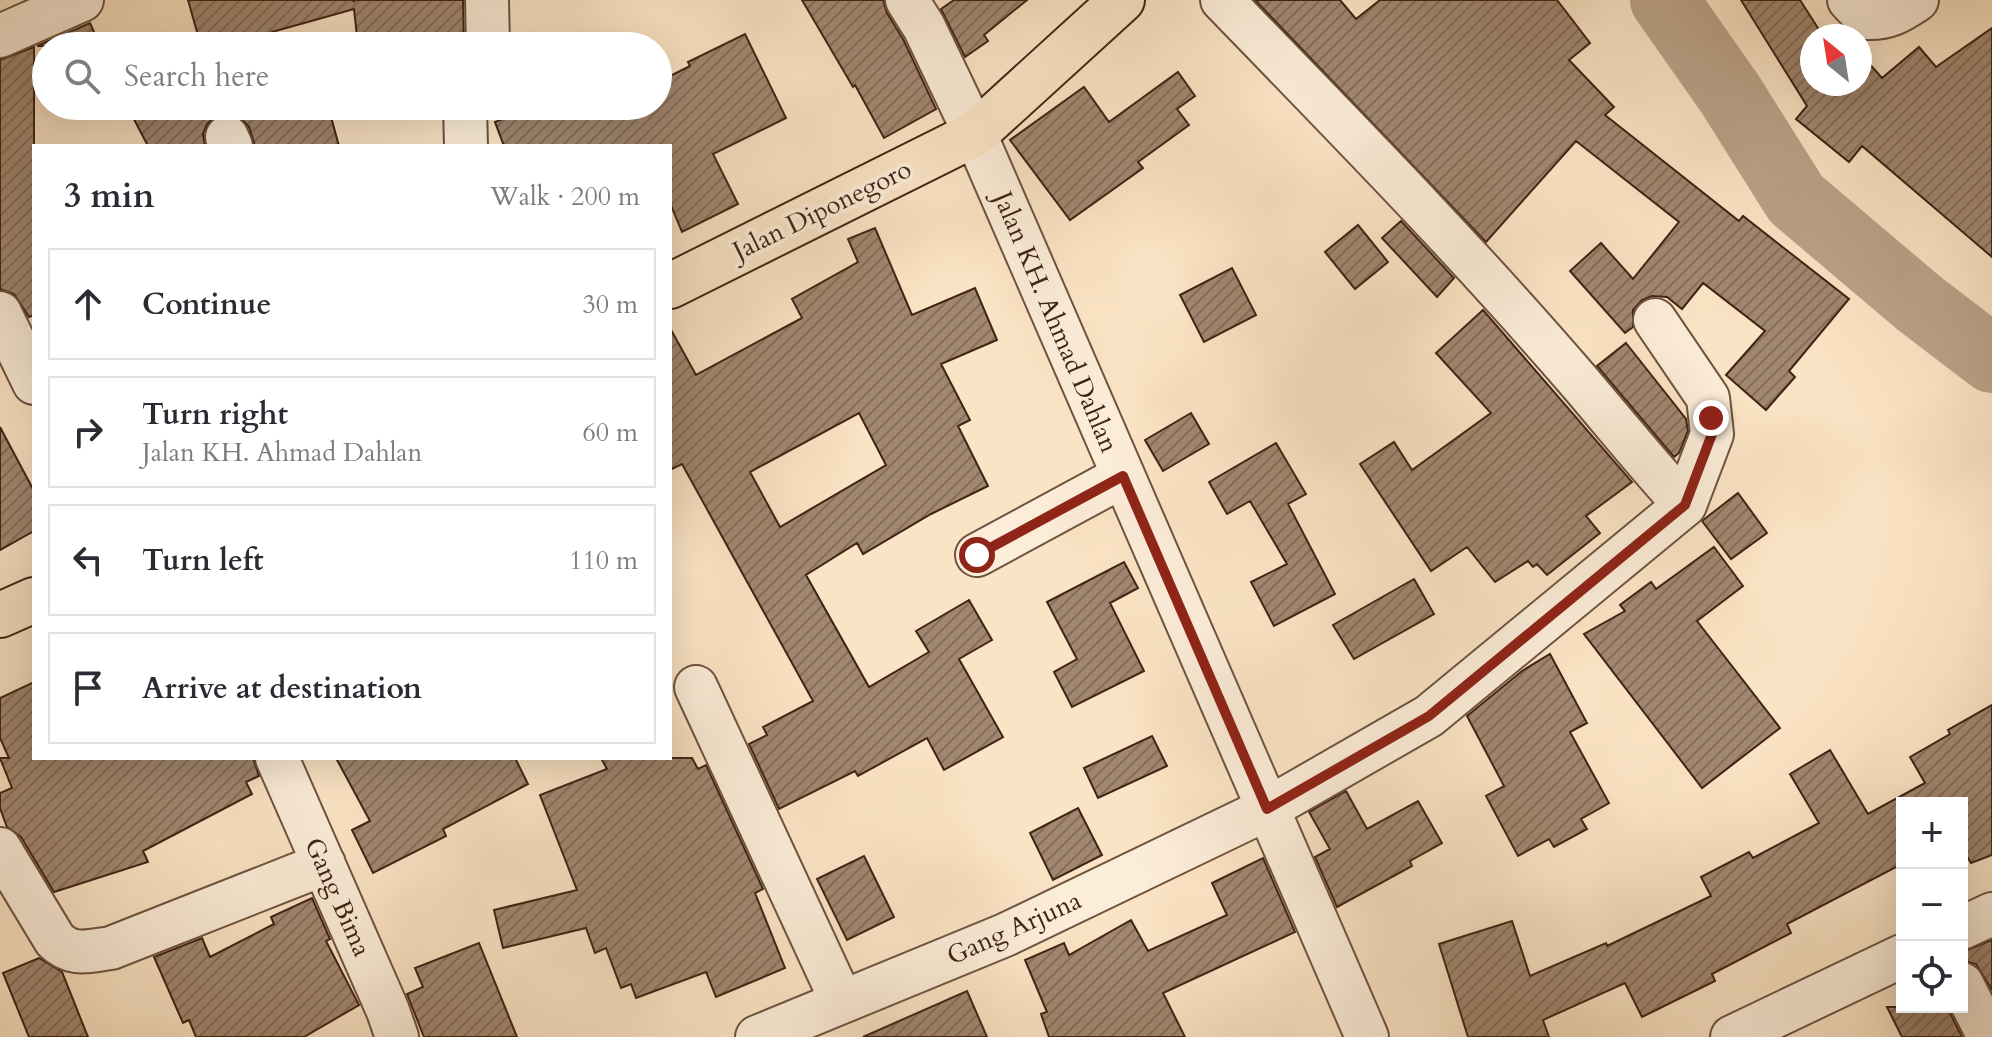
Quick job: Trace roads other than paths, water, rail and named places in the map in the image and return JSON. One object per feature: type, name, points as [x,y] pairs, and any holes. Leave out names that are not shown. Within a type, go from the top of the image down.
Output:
[{"type":"main road","name":"Jalan Diponegoro","points":[[672,285],[975,134],[1122,0]]},
{"type":"main road","points":[[0,615],[32,601]]},
{"type":"street","points":[[0,36],[82,0]]},
{"type":"street","points":[[487,0],[488,32]]},
{"type":"street","name":"Jalan KH. Ahmad Dahlan","points":[[907,0],[924,27],[975,134],[1367,1037]]},
{"type":"street","points":[[1222,0],[1366,148],[1582,386],[1626,441],[1685,505],[1712,434],[1708,398],[1655,320]]},
{"type":"street","points":[[1849,0],[1866,18],[1880,19],[1894,16],[1917,0]]},
{"type":"street","points":[[465,120],[466,144]]},
{"type":"street","points":[[0,313],[32,379]]},
{"type":"street","points":[[977,555],[1123,476]]},
{"type":"street","name":"Gang Arjuna","points":[[757,1037],[1005,935],[1267,809],[1429,716],[1685,505]]},
{"type":"street","points":[[696,687],[842,1002]]},
{"type":"street","name":"Gang Bima","points":[[278,760],[397,1037]]},
{"type":"street","points":[[0,849],[55,940],[65,950],[82,952],[111,948],[324,864]]},
{"type":"street","points":[[1968,925],[1992,914]]},
{"type":"street","points":[[1750,1032],[1896,959]]},
{"type":"street","points":[[1968,996],[1989,1037]]},
{"type":"waterway","points":[[1664,0],[1730,94],[1796,199],[1920,304],[1992,359]]}]
